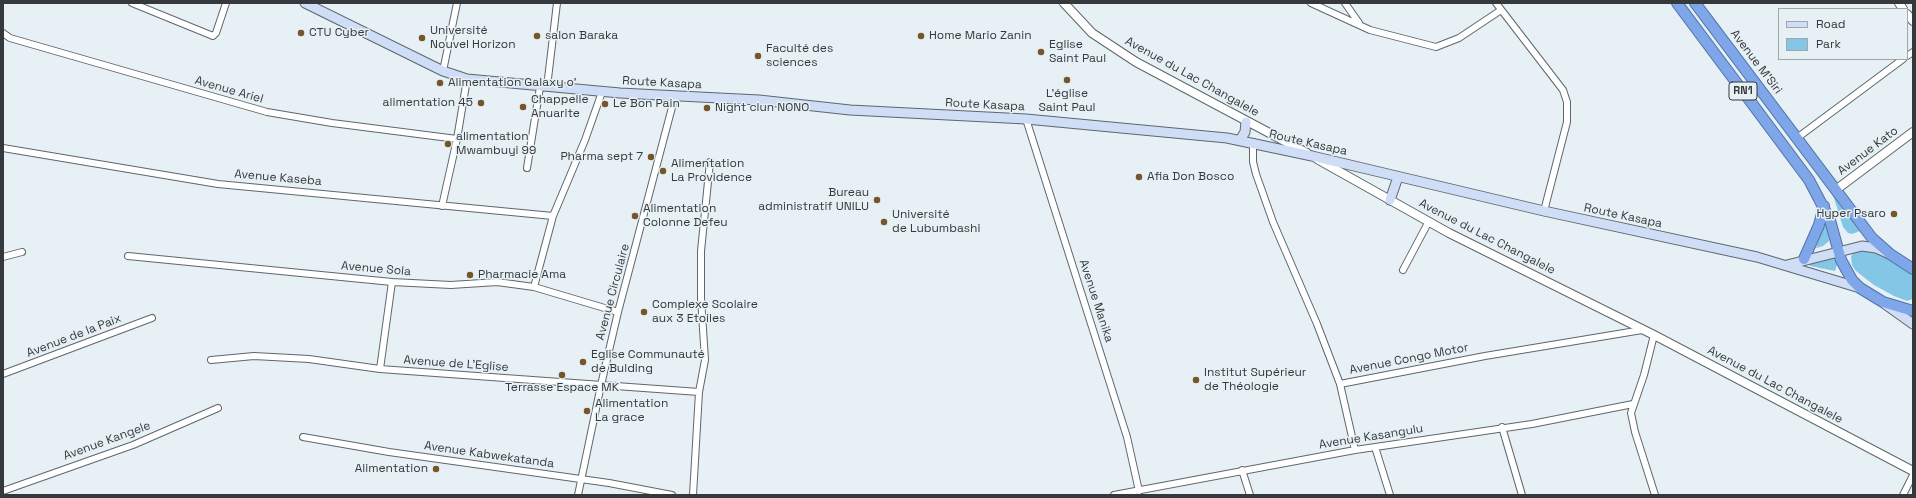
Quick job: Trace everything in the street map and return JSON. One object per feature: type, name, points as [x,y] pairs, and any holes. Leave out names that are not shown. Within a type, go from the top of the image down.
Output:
[{"type":"highway","name":"RN1","points":[[1676,3],[1809,180],[1830,220],[1847,274],[1860,288],[1883,302],[1913,312]]},
{"type":"highway","name":"Avenue M'Siri","points":[[1694,3],[1797,138]]},
{"type":"highway","name":"RN1","points":[[1797,138],[1837,189],[1872,238],[1890,254],[1913,269]]},
{"type":"highway","points":[[1804,259],[1819,225],[1824,206]]},
{"type":"main road","name":"Route Kasapa","points":[[305,3],[442,70],[467,79],[602,92],[759,100],[850,110],[1026,119],[1202,134],[1253,142],[1544,211],[1787,265],[1860,288]]},
{"type":"main road","points":[[1240,140],[1245,132],[1246,122]]},
{"type":"main road","points":[[1390,200],[1398,177]]},
{"type":"main road","points":[[1787,265],[1839,250],[1862,246],[1876,248],[1890,254]]},
{"type":"main road","points":[[1883,302],[1913,324]]},
{"type":"street","points":[[132,3],[213,36],[216,33],[226,3]]},
{"type":"street","points":[[442,70],[456,3]]},
{"type":"street","points":[[527,168],[543,87],[557,3]]},
{"type":"street","name":"Avenue du Lac Changalele","points":[[1064,3],[1092,32],[1123,54],[1160,76],[1312,156],[1461,239],[1654,335],[1913,471]]},
{"type":"street","points":[[1314,3],[1377,33],[1436,47],[1448,44],[1459,38],[1500,10]]},
{"type":"street","points":[[1345,3],[1360,25]]},
{"type":"street","points":[[1496,3],[1563,90],[1567,102],[1567,122],[1544,211]]},
{"type":"street","name":"Avenue Ariel","points":[[3,33],[10,38],[268,112],[339,124],[457,139]]},
{"type":"street","points":[[1797,138],[1902,60]]},
{"type":"street","points":[[442,206],[457,139],[467,79]]},
{"type":"street","points":[[534,287],[553,216],[580,153],[602,92]]},
{"type":"street","name":"Avenue Circulaire","points":[[578,495],[618,312],[675,96]]},
{"type":"street","name":"Avenue Manika","points":[[1026,119],[1127,437],[1139,491]]},
{"type":"street","name":"Avenue Kato","points":[[1837,189],[1913,132]]},
{"type":"street","name":"Avenue Congo Motor","points":[[1253,142],[1253,162],[1273,222],[1320,330],[1340,384],[1485,356],[1642,330]]},
{"type":"street","name":"Avenue Kaseba","points":[[3,148],[218,184],[349,195],[442,206],[553,216]]},
{"type":"street","points":[[693,495],[699,392],[705,360],[701,298],[701,251],[710,162]]},
{"type":"street","points":[[1403,270],[1429,221]]},
{"type":"street","points":[[3,257],[22,252]]},
{"type":"street","name":"Avenue Sola","points":[[128,256],[392,282],[451,285],[497,282],[534,287],[618,312]]},
{"type":"street","points":[[380,369],[392,282]]},
{"type":"street","name":"Avenue de la Paix","points":[[3,374],[152,318]]},
{"type":"street","points":[[1654,335],[1644,375],[1633,404],[1632,421],[1655,495]]},
{"type":"street","name":"Avenue de L'Eglise","points":[[211,360],[264,356],[309,359],[380,369],[699,392]]},
{"type":"street","points":[[1340,384],[1355,450]]},
{"type":"street","name":"Avenue Kasangulu","points":[[1114,495],[1129,494],[1242,470],[1355,450],[1502,427],[1532,424],[1633,404]]},
{"type":"street","name":"Avenue Kangele","points":[[3,491],[134,445],[218,408]]},
{"type":"street","points":[[1502,427],[1522,495]]},
{"type":"street","name":"Avenue Kabwekatanda","points":[[303,437],[389,452],[609,483],[672,495]]},
{"type":"street","points":[[1375,447],[1390,495]]},
{"type":"street","points":[[1242,470],[1250,495]]},
{"type":"street","points":[[1903,495],[1913,474]]},
{"type":"green space","points":[[1822,177],[1861,228],[1860,231],[1852,234],[1848,233],[1843,227],[1834,198]]},
{"type":"green space","points":[[1824,223],[1828,230],[1829,241],[1823,246],[1816,248]]},
{"type":"green space","points":[[1871,249],[1913,273],[1913,299],[1907,301],[1894,296],[1874,285],[1856,271],[1852,265],[1851,256],[1854,252]]},
{"type":"green space","points":[[1834,257],[1837,265],[1835,271],[1810,266],[1809,262]]},
{"type":"place","name":"CTU Cyber","points":[[301,33]]},
{"type":"place","name":"salon Baraka","points":[[537,36]]},
{"type":"place","name":"Home Mario Zanin","points":[[921,36]]},
{"type":"place","name":"Université Nouvel Horizon","points":[[422,38]]},
{"type":"place","name":"Eglise Saint Paul","points":[[1041,52]]},
{"type":"place","name":"Faculté des sciences","points":[[758,56]]},
{"type":"place","name":"L'église Saint Paul","points":[[1067,80]]},
{"type":"place","name":"Alimentation Galaxy o'","points":[[440,83]]},
{"type":"place","name":"alimentation 45","points":[[481,103]]},
{"type":"place","name":"Le Bon Pain","points":[[605,104]]},
{"type":"place","name":"Chappelle Anuarite","points":[[523,107]]},
{"type":"place","name":"Night clun NONO","points":[[707,108]]},
{"type":"place","name":"alimentation Mwambuyi 99","points":[[448,144]]},
{"type":"place","name":"Pharma sept 7","points":[[651,157]]},
{"type":"place","name":"Alimentation La Providence","points":[[663,171]]},
{"type":"place","name":"Afia Don Bosco","points":[[1139,177]]},
{"type":"place","name":"Bureau administratif UNILU","points":[[877,200]]},
{"type":"place","name":"Hyper Psaro","points":[[1894,214]]},
{"type":"place","name":"Alimentation Colonne Defeu","points":[[635,216]]},
{"type":"place","name":"Université de Lubumbashi","points":[[884,222]]},
{"type":"place","name":"Pharmacie Ama","points":[[470,275]]},
{"type":"place","name":"Complexe Scolaire aux 3 Etoiles","points":[[644,312]]},
{"type":"place","name":"Eglise Communauté de Bulding","points":[[583,362]]},
{"type":"place","name":"Terrasse Espace MK","points":[[562,375]]},
{"type":"place","name":"Institut Supérieur de Théologie","points":[[1196,380]]},
{"type":"place","name":"Alimentation La grace","points":[[587,411]]},
{"type":"place","name":"Alimentation","points":[[436,469]]}]
